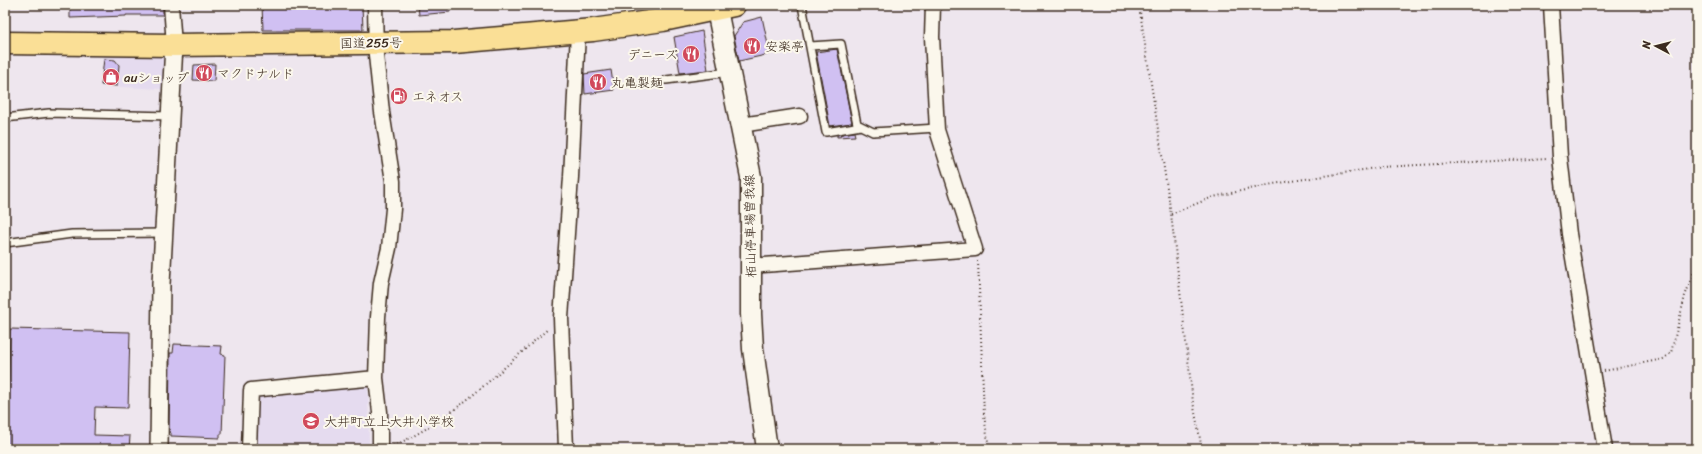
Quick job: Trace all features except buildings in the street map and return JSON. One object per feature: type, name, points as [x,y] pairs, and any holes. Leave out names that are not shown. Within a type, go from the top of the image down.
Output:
[{"type":"highway","name":"国道255号","points":[[5,43],[174,45],[454,42],[578,32],[663,20],[722,6]]},
{"type":"main road","name":"栢山停車場曽我線","points":[[722,6],[730,71],[751,177],[753,349],[767,449]]},
{"type":"street","points":[[159,449],[161,292],[174,45],[171,5]]},
{"type":"street","points":[[375,5],[376,43],[382,112],[393,181],[393,209],[389,248],[381,283],[378,317],[376,378],[380,412],[380,449]]},
{"type":"street","points":[[751,266],[975,249],[937,128],[932,37],[933,5]]},
{"type":"street","points":[[1552,5],[1560,157],[1569,234],[1605,449]]},
{"type":"street","points":[[566,449],[561,318],[571,177],[578,32]]},
{"type":"street","points":[[741,125],[800,116]]},
{"type":"street","points":[[249,449],[251,390],[376,378]]},
{"type":"lane","points":[[802,5],[826,132],[859,125],[872,132],[937,128]]},
{"type":"lane","points":[[810,46],[841,44],[859,125]]},
{"type":"lane","points":[[666,80],[730,71]]},
{"type":"lane","points":[[5,118],[49,113],[170,116]]},
{"type":"lane","points":[[5,243],[72,234],[164,233]]},
{"type":"path","points":[[1139,5],[1171,214],[1193,402],[1202,449]]},
{"type":"path","points":[[1171,214],[1213,197],[1273,184],[1382,167],[1560,157]]},
{"type":"path","points":[[975,249],[978,257],[984,415],[989,449]]},
{"type":"path","points":[[1593,373],[1662,359],[1671,353],[1685,296],[1697,264]]},
{"type":"path","points":[[386,449],[413,437],[463,403],[561,318]]},
{"type":"shaded area","points":[[103,56],[160,56],[164,60],[162,89],[100,86]]},
{"type":"shaded area","name":"大井町立上大井小学校","points":[[366,385],[368,388],[369,449],[251,449],[254,394]]},
{"type":"place","name":"安楽亭","points":[[752,46]]},
{"type":"place","name":"デニーズ","points":[[691,54]]},
{"type":"place","name":"マクドナルド","points":[[204,73]]},
{"type":"place","name":"auショップ","points":[[111,77]]},
{"type":"place","name":"丸亀製麺","points":[[598,82]]},
{"type":"place","name":"エネオス","points":[[399,96]]},
{"type":"place","name":"大井町立上大井小学校","points":[[311,421]]}]
